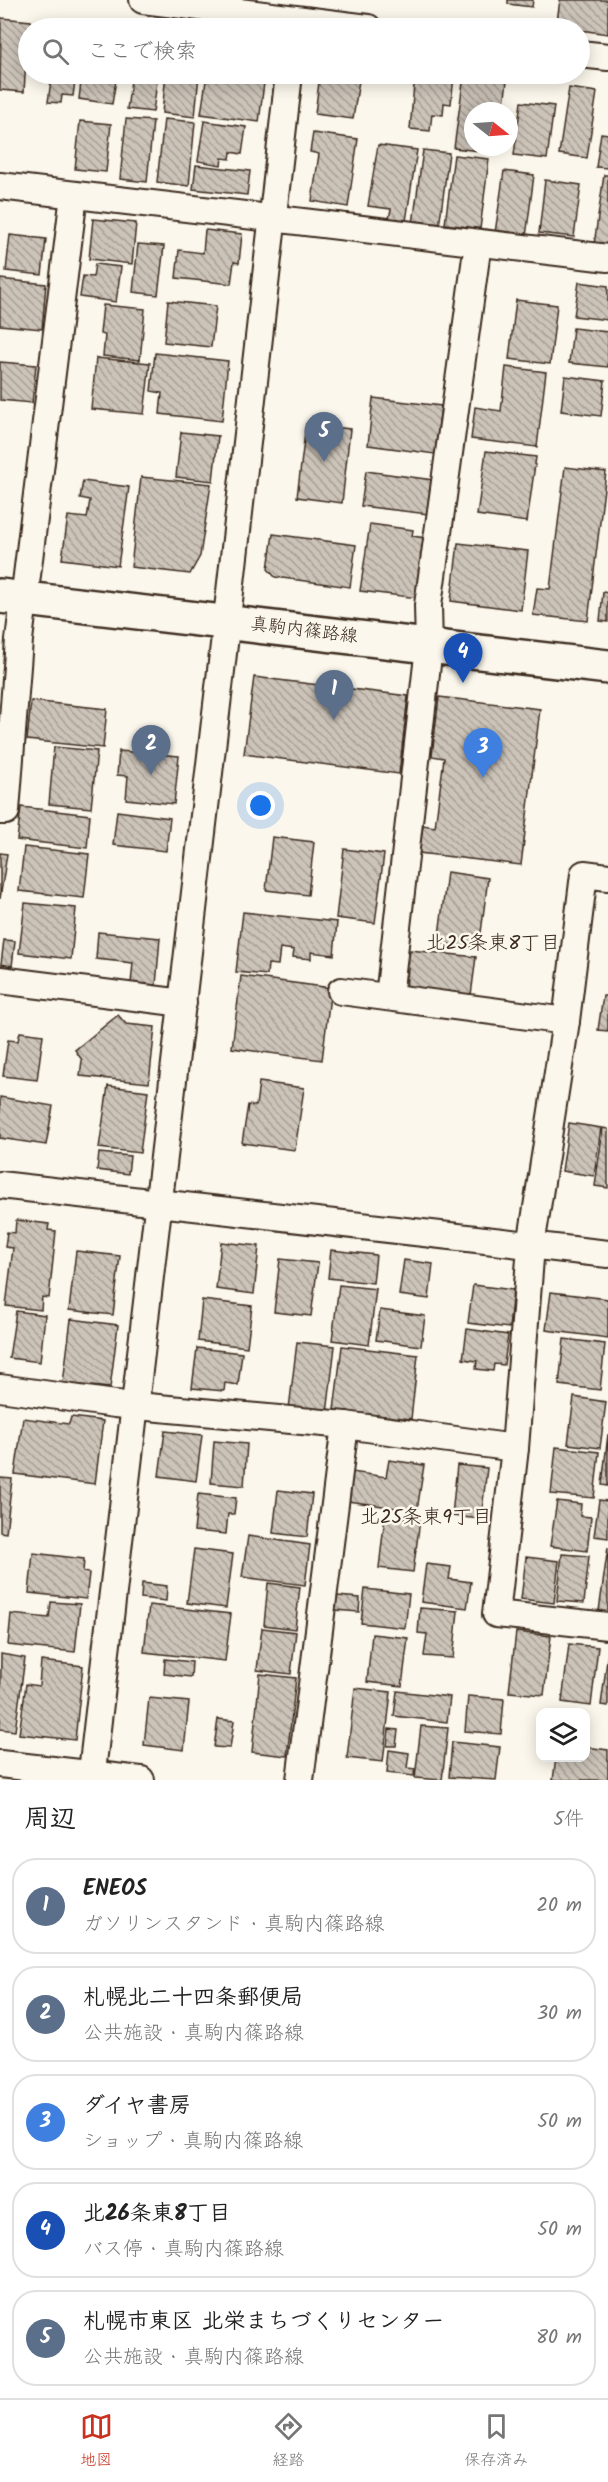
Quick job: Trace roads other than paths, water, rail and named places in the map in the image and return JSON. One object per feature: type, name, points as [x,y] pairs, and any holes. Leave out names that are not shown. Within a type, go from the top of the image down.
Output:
[{"type":"main road","name":"真駒内篠路線","points":[[12,597],[608,667]]},
{"type":"street","points":[[143,0],[295,16]]},
{"type":"street","points":[[590,55],[608,57]]},
{"type":"street","points":[[92,1777],[288,84]]},
{"type":"street","points":[[0,186],[608,258]]},
{"type":"street","points":[[0,811],[6,811],[12,597],[74,195]]},
{"type":"street","points":[[388,997],[429,647],[428,605],[478,243]]},
{"type":"street","points":[[608,877],[584,874],[566,1021],[531,1246],[515,1448],[496,1614],[608,1626]]},
{"type":"street","points":[[0,980],[183,1003]]},
{"type":"street","points":[[341,991],[566,1021]]},
{"type":"street","points":[[0,1185],[608,1254]]},
{"type":"street","points":[[0,1388],[136,1406],[345,1425],[515,1448]]},
{"type":"street","points":[[300,1780],[345,1425]]},
{"type":"street","points":[[0,1764],[92,1777],[141,1780]]},
{"type":"place","name":"札幌市東区 北栄まちづくりセンター","points":[[324,462]]},
{"type":"place","name":"北26条東8丁目","points":[[463,683]]},
{"type":"place","name":"ENEOS","points":[[334,720]]},
{"type":"place","name":"札幌北二十四条郵便局","points":[[151,775]]},
{"type":"place","name":"ダイヤ書房","points":[[483,778]]},
{"type":"district","name":"北25条東8丁目","points":[[493,944]]},
{"type":"district","name":"北25条東9丁目","points":[[426,1518]]}]
